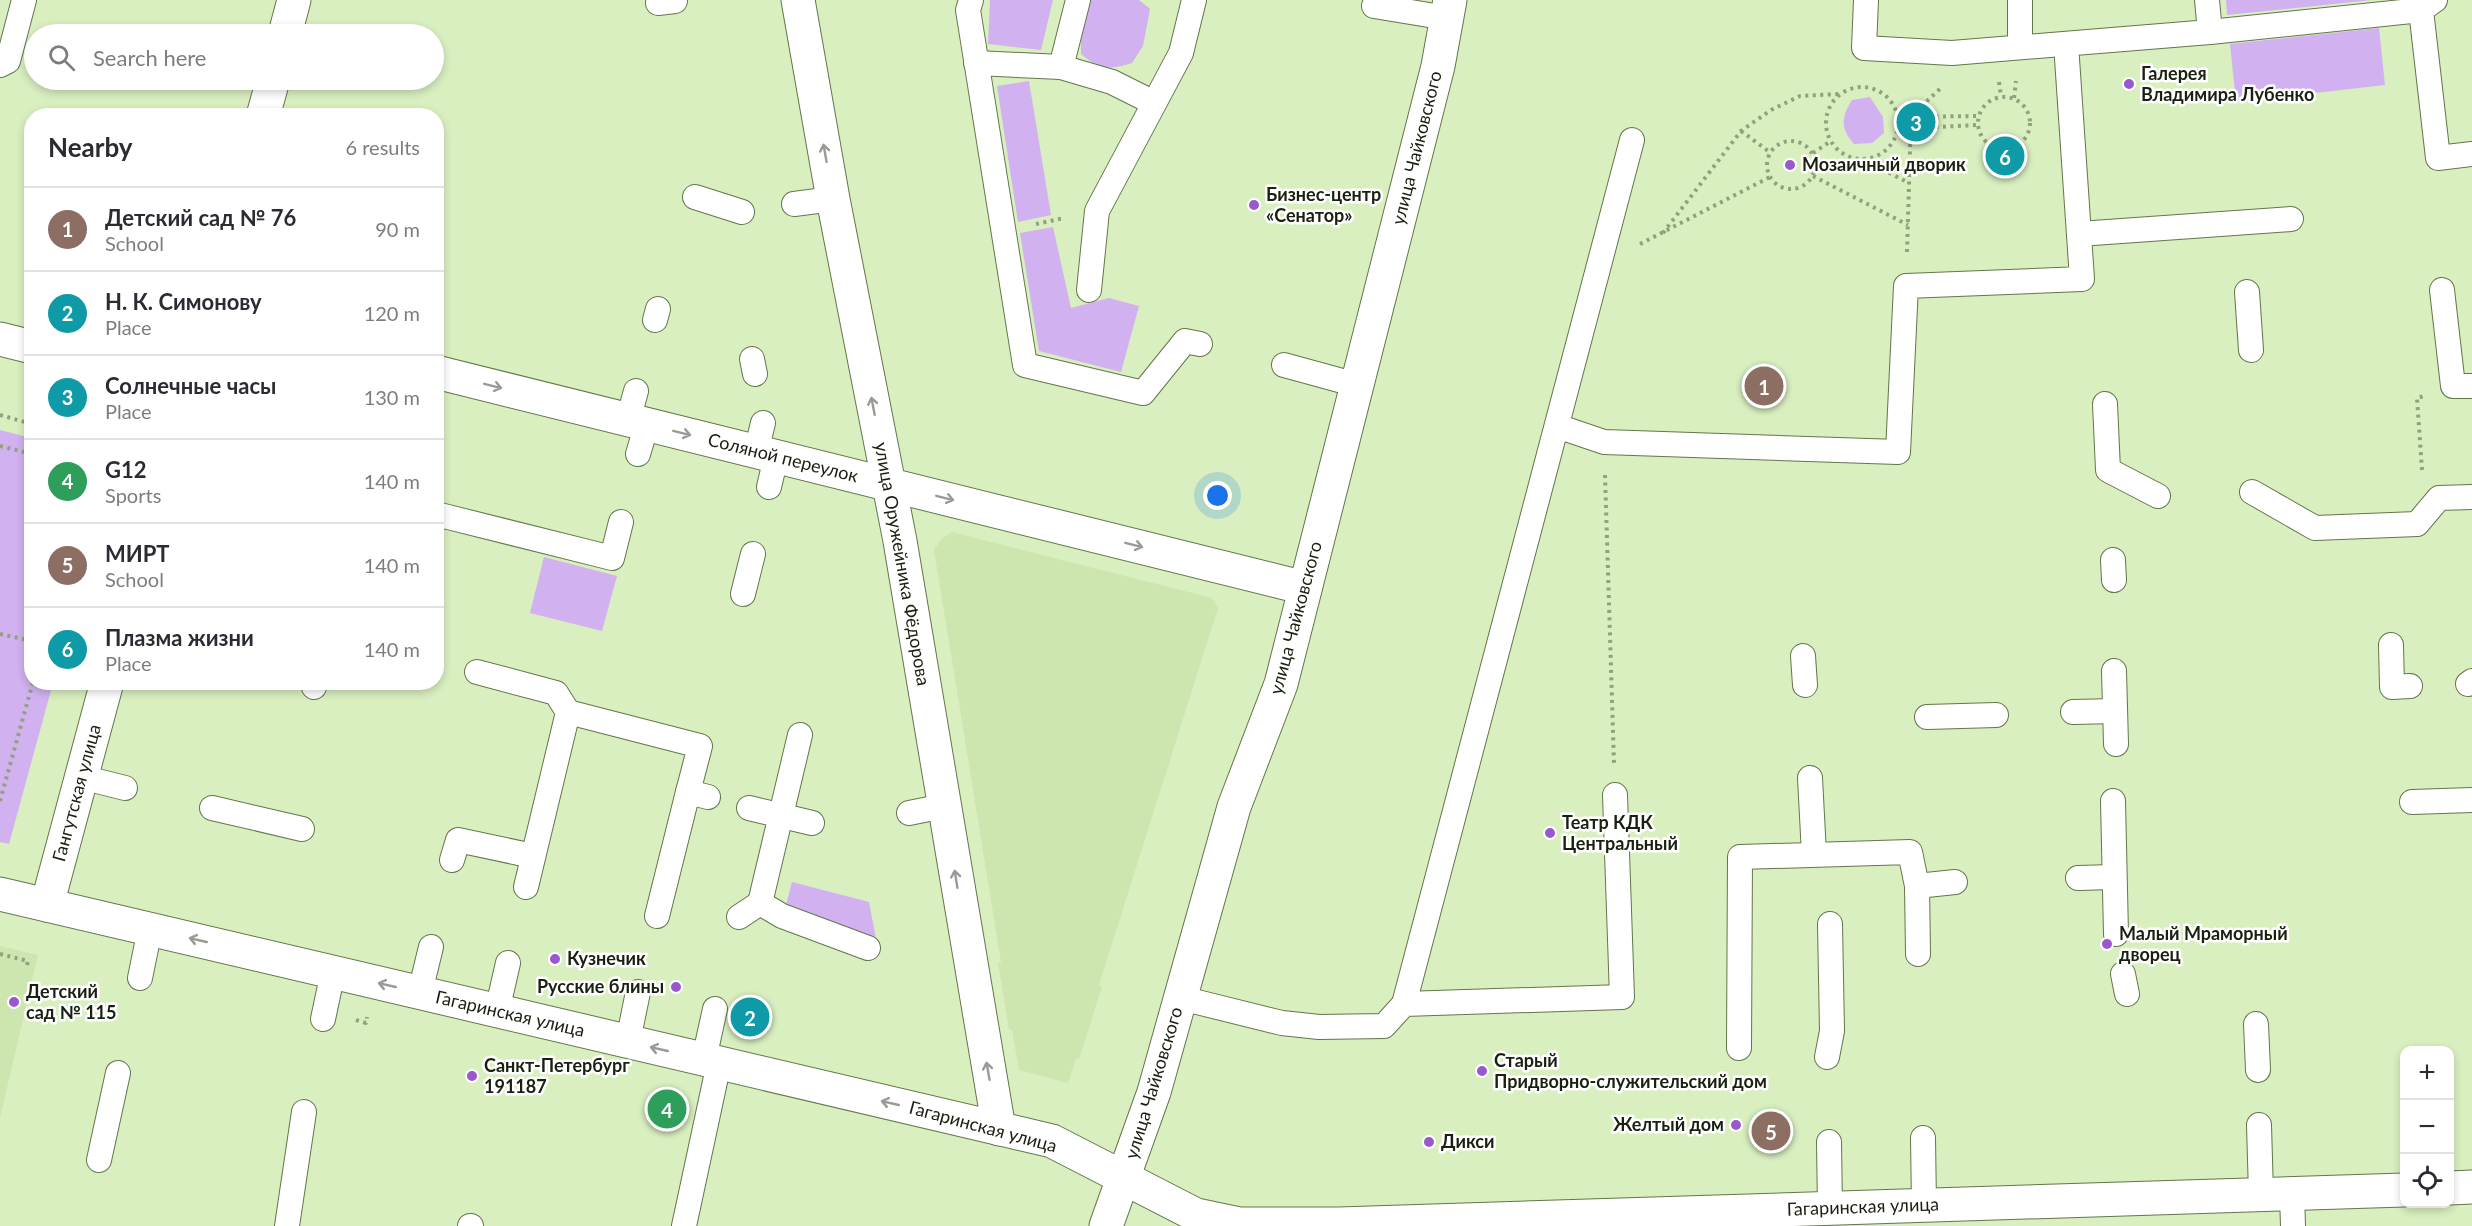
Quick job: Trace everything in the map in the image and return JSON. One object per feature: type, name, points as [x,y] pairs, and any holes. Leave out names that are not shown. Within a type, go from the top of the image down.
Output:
[{"type":"street","points":[[288,24],[294,0]]},
{"type":"street","name":"улица Оружейника Фёдорова","points":[[798,0],[833,199],[888,484],[999,1129]]},
{"type":"street","name":"улица Чайковского","points":[[1106,1226],[1154,1092],[1234,807],[1281,684],[1438,66],[1448,9]]},
{"type":"street","points":[[265,108],[270,90]]},
{"type":"street","points":[[0,339],[24,345]]},
{"type":"street","name":"Соляной переулок","points":[[444,374],[1305,588]]},
{"type":"street","name":"Гангутская улица","points":[[47,905],[105,690]]},
{"type":"street","name":"Гагаринская улица","points":[[0,894],[1052,1142],[1197,1215],[1239,1224],[1555,1222],[1830,1208],[1915,1212],[2123,1213],[2276,1194],[2400,1190]]},
{"type":"street","points":[[2454,1188],[2472,1187]]},
{"type":"lane","points":[[0,65],[8,61],[24,0]]},
{"type":"lane","points":[[971,0],[968,10],[1025,364],[1143,393],[1185,340],[1200,344]]},
{"type":"lane","points":[[1061,67],[1078,0]]},
{"type":"lane","points":[[1089,290],[1097,211],[1181,53],[1194,0]]},
{"type":"lane","points":[[1866,0],[1864,48],[1952,53],[2210,32],[2428,5],[2438,158],[2472,154]]},
{"type":"lane","points":[[2020,0],[2020,47]]},
{"type":"lane","points":[[2207,0],[2210,32]]},
{"type":"lane","points":[[1374,6],[1448,9]]},
{"type":"lane","points":[[1557,426],[1604,442],[1898,452],[1906,286],[2082,279],[2066,44]]},
{"type":"lane","points":[[976,63],[1061,67],[1112,82],[1154,103]]},
{"type":"lane","points":[[1181,998],[1282,1023],[1319,1027],[1384,1026],[1404,1004],[1632,141]]},
{"type":"lane","points":[[695,197],[742,212]]},
{"type":"lane","points":[[794,204],[833,199]]},
{"type":"lane","points":[[2079,234],[2244,233],[2291,219]]},
{"type":"lane","points":[[2442,290],[2462,386]]},
{"type":"lane","points":[[2247,292],[2252,350]]},
{"type":"lane","points":[[1284,365],[1357,385]]},
{"type":"lane","points":[[2105,404],[2108,470],[2158,496]]},
{"type":"lane","points":[[2252,492],[2315,528],[2417,524],[2439,498],[2472,497]]},
{"type":"lane","points":[[444,516],[612,558],[621,522]]},
{"type":"lane","points":[[743,594],[753,554]]},
{"type":"lane","points":[[2391,645],[2392,687],[2410,686]]},
{"type":"lane","points":[[1803,656],[1805,685]]},
{"type":"lane","points":[[2114,671],[2116,744]]},
{"type":"lane","points":[[477,672],[556,693],[568,712],[700,746],[698,795],[657,916]]},
{"type":"lane","points":[[2073,712],[2115,711]]},
{"type":"lane","points":[[526,887],[568,712]]},
{"type":"lane","points":[[1927,717],[1996,715]]},
{"type":"lane","points":[[739,917],[760,903],[800,735]]},
{"type":"lane","points":[[81,777],[125,788]]},
{"type":"lane","points":[[1810,778],[1814,854]]},
{"type":"lane","points":[[1404,1004],[1622,997],[1615,795]]},
{"type":"lane","points":[[2412,802],[2472,800]]},
{"type":"lane","points":[[2113,801],[2116,934]]},
{"type":"lane","points":[[909,813],[944,806]]},
{"type":"lane","points":[[212,808],[302,829]]},
{"type":"lane","points":[[749,808],[812,824]]},
{"type":"lane","points":[[453,860],[458,840],[533,856]]},
{"type":"lane","points":[[1739,1048],[1740,857],[1910,852],[1917,886],[1918,954]]},
{"type":"lane","points":[[2078,878],[2114,877]]},
{"type":"lane","points":[[1917,886],[1955,882]]},
{"type":"lane","points":[[760,903],[782,916],[868,948]]},
{"type":"lane","points":[[1827,1057],[1832,1031],[1830,924]]},
{"type":"lane","points":[[140,978],[150,929]]},
{"type":"lane","points":[[420,992],[431,947]]},
{"type":"lane","points":[[497,1011],[508,963]]},
{"type":"lane","points":[[322,1019],[333,972]]},
{"type":"lane","points":[[628,1041],[639,992]]},
{"type":"lane","points":[[684,1226],[711,1061],[715,1009]]},
{"type":"lane","points":[[2256,1024],[2258,1070]]},
{"type":"lane","points":[[99,1160],[118,1073]]},
{"type":"lane","points":[[287,1226],[304,1112]]},
{"type":"lane","points":[[2259,1125],[2276,1194],[2293,1226]]},
{"type":"lane","points":[[1915,1212],[1923,1138]]},
{"type":"lane","points":[[1829,1142],[1830,1208]]},
{"type":"path","points":[[1862,159],[1874,157],[1885,150],[1893,141],[1898,129],[1898,117],[1886,96],[1876,89],[1864,87],[1851,88],[1840,94],[1831,104],[1826,129],[1831,141],[1839,151],[1850,157],[1862,159],[1910,183]]},
{"type":"path","points":[[1663,233],[1741,131],[1771,110],[1800,96],[1840,94]]},
{"type":"path","points":[[2001,96],[2014,98],[2025,106],[2030,119],[2029,133],[2019,144],[2006,149],[1993,147],[1982,138],[1977,125],[1979,116],[1988,101],[2001,96]]},
{"type":"path","points":[[1906,286],[1911,116]]},
{"type":"path","points":[[1927,116],[1929,127]]},
{"type":"path","points":[[1898,117],[1979,116]]},
{"type":"path","points":[[1898,129],[1977,125]]},
{"type":"path","points":[[1741,131],[1771,153]]},
{"type":"path","points":[[1792,141],[1804,144],[1813,153],[1816,165],[1813,176],[1804,186],[1792,190],[1779,186],[1770,177],[1767,165],[1771,153],[1780,144],[1792,141]]},
{"type":"path","points":[[1813,153],[1831,141]]},
{"type":"path","points":[[1813,176],[1908,225]]},
{"type":"path","points":[[1598,264],[1770,177]]},
{"type":"path","points":[[1004,230],[1097,211]]},
{"type":"path","points":[[2439,498],[2423,480],[2417,398],[2462,386]]},
{"type":"path","points":[[0,415],[24,422]]},
{"type":"path","points":[[1604,442],[1615,795]]},
{"type":"path","points":[[0,446],[24,452]]},
{"type":"path","points":[[0,633],[24,639]]},
{"type":"path","points":[[0,801],[31,690]]},
{"type":"path","points":[[0,954],[28,961],[26,969]]},
{"type":"shaded area","points":[[990,0],[1053,0],[1041,50],[988,44]]},
{"type":"shaded area","points":[[1091,0],[1139,0],[1150,9],[1143,46],[1132,63],[1117,67],[1099,66],[1081,54],[1081,38]]},
{"type":"shaded area","points":[[2226,0],[2372,0],[2227,15]]},
{"type":"shaded area","points":[[2379,28],[2385,85],[2236,102],[2230,44]]},
{"type":"shaded area","points":[[1029,81],[1051,215],[1018,222],[997,86]]},
{"type":"shaded area","points":[[1870,97],[1883,117],[1884,133],[1872,143],[1854,144],[1844,128],[1846,112],[1852,100]]},
{"type":"shaded area","points":[[1053,227],[1071,308],[1109,298],[1139,306],[1121,372],[1039,351],[1020,233]]},
{"type":"shaded area","points":[[0,430],[24,436],[24,690],[51,690],[9,844],[0,842]]},
{"type":"shaded area","points":[[952,532],[1212,598],[1218,608],[1099,985],[1102,987],[1079,1059],[1076,1058],[1068,1083],[1019,1070],[1012,1030],[1009,1030],[998,963],[1001,962],[934,550],[941,539]]},
{"type":"shaded area","points":[[544,557],[617,576],[602,631],[530,613]]},
{"type":"shaded area","points":[[792,882],[869,902],[876,939],[786,905]]},
{"type":"shaded area","name":"Детский сад № 115","points":[[0,946],[38,955],[0,1118]]},
{"type":"place","name":"Галерея Владимира Лубенко","points":[[2129,84]]},
{"type":"place","name":"Солнечные часы","points":[[1916,122]]},
{"type":"place","name":"Плазма жизни","points":[[2005,156]]},
{"type":"place","name":"Мозаичный дворик","points":[[1790,165]]},
{"type":"place","name":"Бизнес-центр «Сенатор»","points":[[1254,205]]},
{"type":"place","name":"Детский сад № 76","points":[[1764,386]]},
{"type":"place","name":"Театр КДК Центральный","points":[[1550,833]]},
{"type":"place","name":"Малый Мраморный дворец","points":[[2107,944]]},
{"type":"place","name":"Кузнечик","points":[[555,959]]},
{"type":"place","name":"Русские блины","points":[[676,987]]},
{"type":"place","name":"Детский сад № 115","points":[[14,1002]]},
{"type":"place","name":"Н. К. Симонову","points":[[750,1017]]},
{"type":"place","name":"Старый Придворно-служительский дом","points":[[1482,1071]]},
{"type":"place","name":"Санкт-Петербург 191187","points":[[472,1076]]},
{"type":"place","name":"G12","points":[[667,1109]]},
{"type":"place","name":"Желтый дом","points":[[1736,1125]]},
{"type":"place","name":"МИРТ","points":[[1771,1131]]},
{"type":"place","name":"Дикси","points":[[1429,1142]]}]
